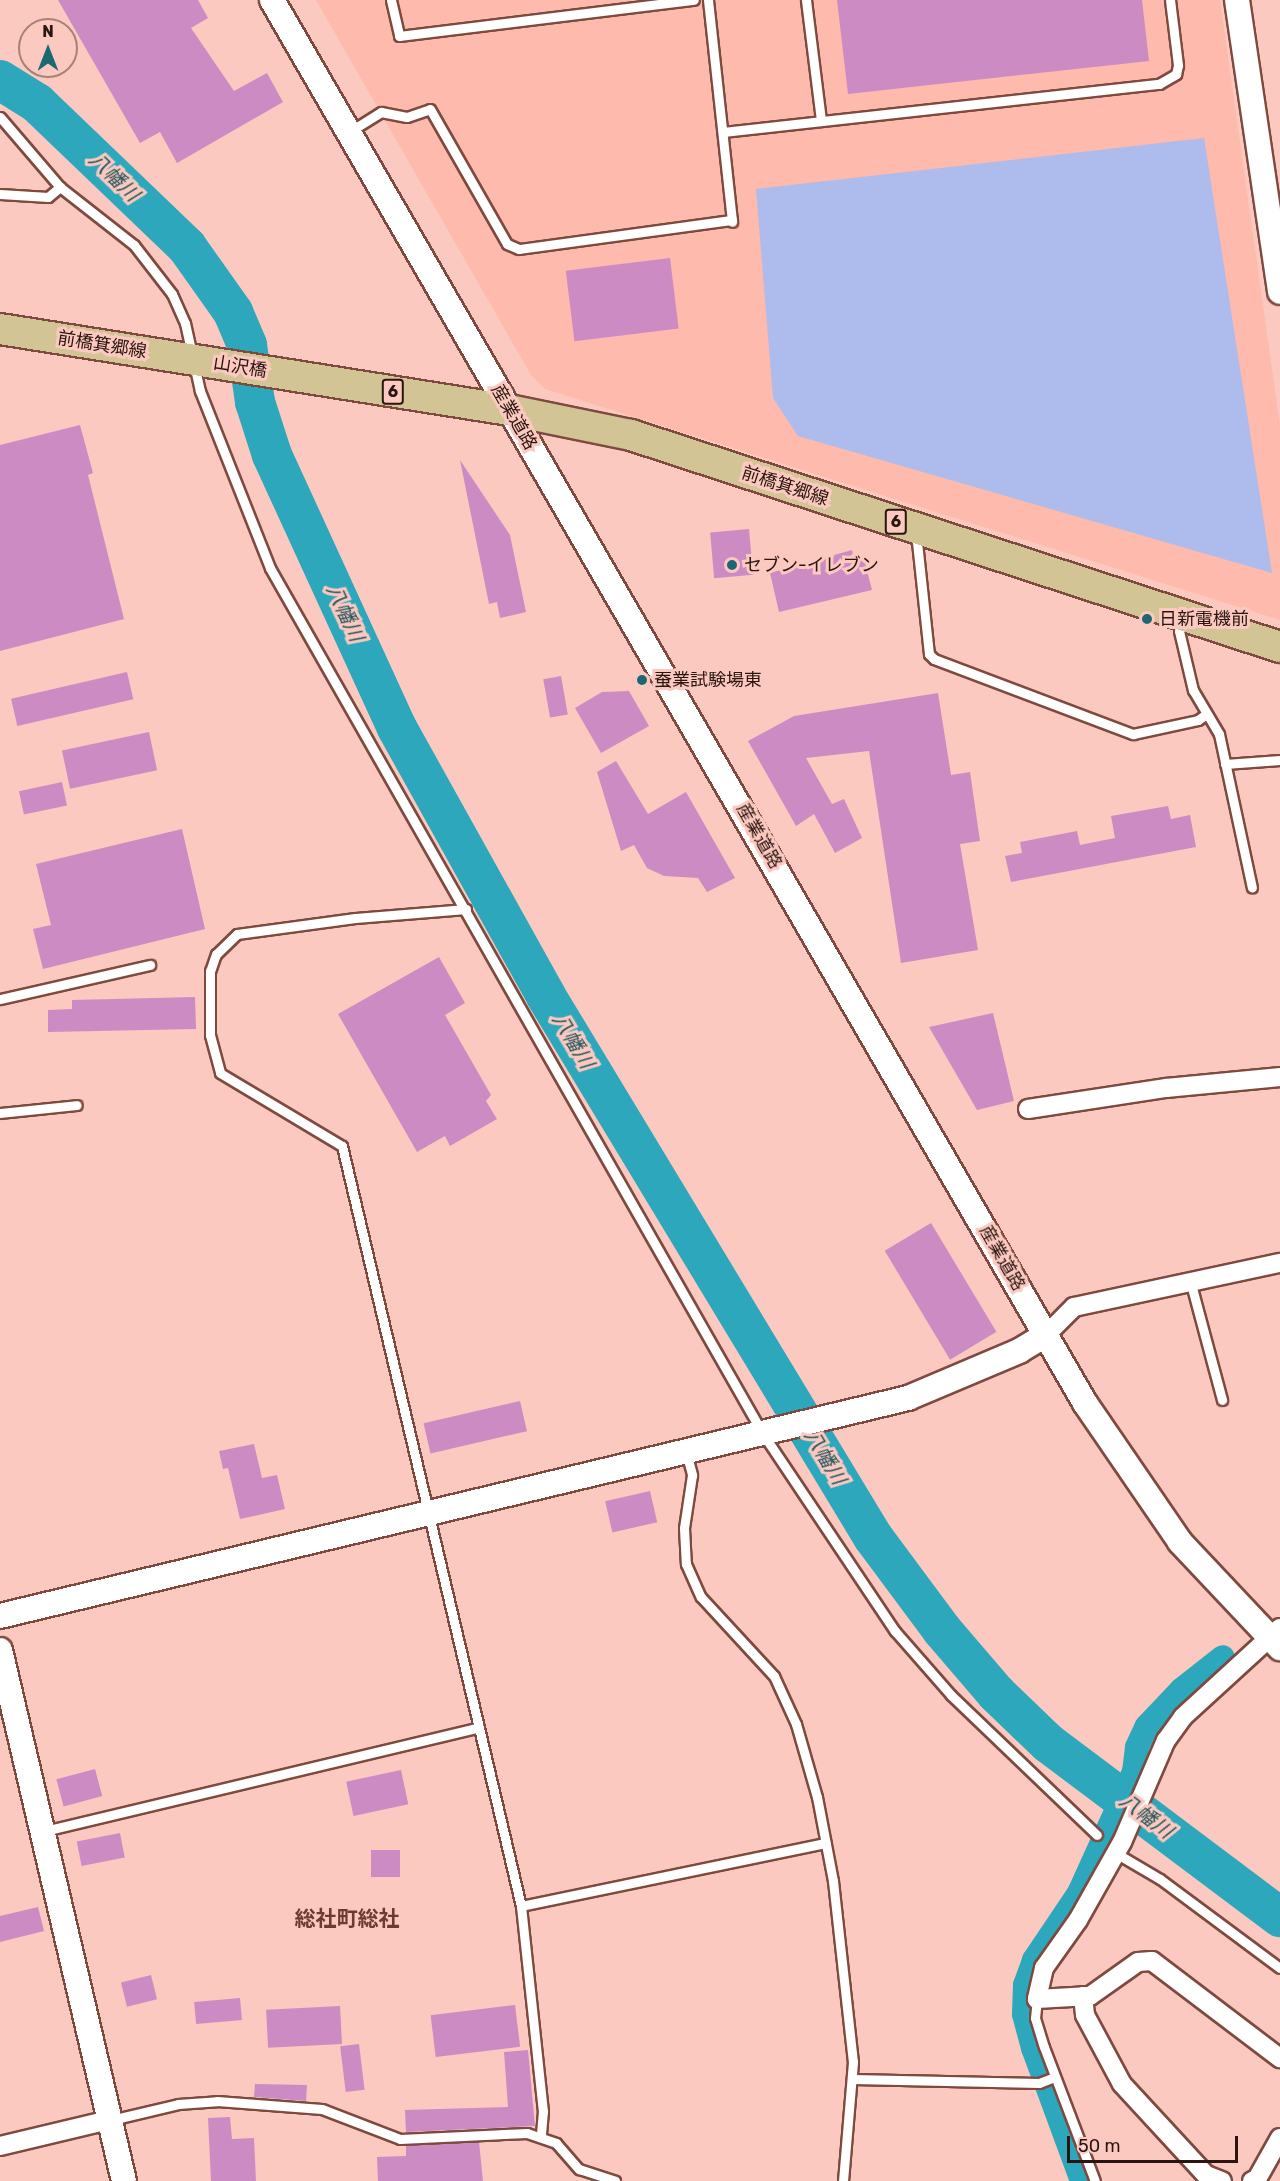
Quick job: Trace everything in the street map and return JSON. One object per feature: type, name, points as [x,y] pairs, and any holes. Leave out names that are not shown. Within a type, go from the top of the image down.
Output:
[{"type":"main road","name":"前橋箕郷線","points":[[0,329],[198,360]]},
{"type":"main road","name":"山沢橋","points":[[198,360],[277,373]]},
{"type":"main road","name":"前橋箕郷線","points":[[277,373],[509,410],[631,435],[1280,647]]},
{"type":"street","name":"産業道路","points":[[273,0],[1046,1335],[1152,1504],[1215,1582],[1276,1638]]},
{"type":"street","points":[[1237,0],[1280,292]]},
{"type":"street","points":[[1028,1109],[1166,1088],[1280,1077]]},
{"type":"street","points":[[0,1616],[429,1516],[842,1414],[936,1388],[1019,1351],[1046,1335],[1074,1307],[1191,1284],[1280,1263]]},
{"type":"street","points":[[1276,1638],[1183,1717],[1166,1740],[1118,1847],[1078,1920],[1044,1968],[1037,1999],[1096,1993],[1138,1962],[1152,1962],[1280,2058]]},
{"type":"street","points":[[0,1650],[124,2181]]},
{"type":"street","points":[[1083,1996],[1085,2015],[1122,2084],[1206,2175],[1222,2181]]},
{"type":"street","points":[[0,2146],[109,2120]]},
{"type":"street","points":[[1252,2181],[1257,2179],[1280,2138]]},
{"type":"lane","points":[[391,0],[399,36],[694,0]]},
{"type":"lane","points":[[349,132],[381,112],[407,117],[430,109],[507,244],[519,249],[732,221],[708,0]]},
{"type":"lane","points":[[806,0],[821,121]]},
{"type":"lane","points":[[723,132],[1159,84],[1176,74],[1178,65],[1170,0]]},
{"type":"lane","points":[[0,117],[60,187],[134,245],[161,278],[185,323],[198,360],[200,391],[270,568],[768,1432],[895,1631],[951,1695],[1097,1835]]},
{"type":"lane","points":[[0,194],[48,198],[60,187]]},
{"type":"lane","points":[[920,530],[917,542],[929,654],[934,659],[1133,734],[1198,720],[1205,715]]},
{"type":"lane","points":[[1184,615],[1179,630],[1193,690],[1205,715],[1217,728],[1252,888]]},
{"type":"lane","points":[[1225,764],[1280,760]]},
{"type":"lane","points":[[466,909],[355,918],[237,934],[216,954],[210,971],[210,1035],[220,1073],[342,1146],[521,1906],[543,2110],[541,2135]]},
{"type":"lane","points":[[0,999],[150,965]]},
{"type":"lane","points":[[0,1113],[77,1105]]},
{"type":"lane","points":[[1191,1284],[1222,1400]]},
{"type":"lane","points":[[686,1452],[692,1475],[684,1528],[686,1564],[701,1597],[774,1676],[807,1755],[826,1843],[853,2079],[843,2181]]},
{"type":"lane","points":[[42,1832],[479,1727]]},
{"type":"lane","points":[[521,1906],[826,1843]]},
{"type":"lane","points":[[1118,1847],[1280,1968]]},
{"type":"lane","points":[[1037,1999],[1035,2018],[1095,2181]]},
{"type":"lane","points":[[853,2079],[1040,2083],[1055,2077]]},
{"type":"lane","points":[[109,2120],[178,2104],[217,2101],[322,2109],[400,2139],[541,2135],[556,2143],[579,2169],[615,2181]]},
{"type":"shaded area","points":[[316,0],[1220,0],[1280,426],[1280,620],[545,389],[531,375]]},
{"type":"shaded area","points":[[1204,138],[1272,573],[798,436],[773,398],[756,189]]},
{"type":"building","points":[[58,0],[198,0],[208,18],[191,28],[234,91],[267,73],[283,102],[177,163],[160,132],[140,143],[78,35],[78,18],[68,18]]},
{"type":"building","points":[[837,0],[1142,0],[1149,61],[848,94]]},
{"type":"building","points":[[670,258],[679,328],[574,341],[566,271]]},
{"type":"building","points":[[80,425],[93,473],[88,475],[124,619],[0,651],[0,445]]},
{"type":"building","points":[[460,460],[510,535],[526,612],[500,618],[497,602],[489,604]]},
{"type":"building","points":[[749,529],[753,575],[714,578],[710,532]]},
{"type":"building","points":[[852,550],[854,561],[864,559],[872,590],[779,612],[770,573]]},
{"type":"building","points":[[127,672],[133,699],[17,726],[11,699]]},
{"type":"building","points":[[561,676],[568,714],[550,718],[543,679]]},
{"type":"building","points":[[629,691],[649,726],[601,753],[575,708],[602,692]]},
{"type":"building","points":[[938,693],[951,775],[970,772],[980,841],[960,844],[978,950],[901,963],[869,751],[806,758],[832,804],[844,799],[862,838],[835,853],[814,814],[796,826],[748,741],[794,716]]},
{"type":"building","points":[[149,732],[157,770],[70,789],[62,751]]},
{"type":"building","points":[[616,761],[648,814],[686,792],[735,878],[707,892],[698,878],[664,876],[647,868],[634,845],[621,851],[597,772]]},
{"type":"building","points":[[62,782],[67,805],[24,815],[19,791]]},
{"type":"building","points":[[1168,806],[1171,819],[1190,815],[1196,847],[1011,882],[1005,856],[1022,853],[1020,842],[1077,831],[1080,845],[1115,838],[1111,816]]},
{"type":"building","points":[[182,829],[205,929],[43,969],[33,929],[51,925],[36,864]]},
{"type":"building","points":[[439,957],[465,1003],[445,1015],[491,1095],[486,1101],[497,1119],[450,1146],[445,1136],[417,1152],[338,1014]]},
{"type":"building","points":[[195,997],[196,1029],[48,1032],[48,1010],[72,1009],[72,1000]]},
{"type":"building","points":[[993,1013],[1014,1101],[977,1110],[929,1027]]},
{"type":"building","points":[[931,1223],[996,1332],[950,1360],[885,1251]]},
{"type":"building","points":[[520,1401],[527,1431],[431,1453],[424,1423]]},
{"type":"building","points":[[254,1444],[262,1478],[277,1475],[285,1509],[240,1519],[228,1468],[223,1469],[219,1451]]},
{"type":"building","points":[[650,1491],[657,1522],[612,1533],[605,1501]]},
{"type":"building","points":[[95,1769],[102,1796],[64,1806],[56,1779]]},
{"type":"building","points":[[401,1770],[408,1804],[354,1816],[346,1782]]},
{"type":"building","points":[[120,1833],[125,1858],[82,1866],[77,1841]]},
{"type":"building","points":[[371,1850],[400,1850],[400,1877],[371,1877]]},
{"type":"building","points":[[38,1907],[44,1931],[0,1942],[0,1916]]},
{"type":"building","points":[[151,1975],[157,1999],[127,2007],[121,1982]]},
{"type":"building","points":[[240,1998],[242,2020],[196,2024],[194,2002]]},
{"type":"building","points":[[515,2005],[520,2047],[436,2057],[431,2015]]},
{"type":"building","points":[[340,2006],[342,2044],[268,2048],[266,2010]]},
{"type":"building","points":[[359,2044],[365,2090],[346,2092],[340,2046]]},
{"type":"building","points":[[528,2050],[535,2126],[406,2132],[405,2110],[508,2107],[504,2052]]},
{"type":"building","points":[[255,2084],[307,2085],[306,2101],[254,2097]]},
{"type":"building","points":[[230,2117],[232,2139],[254,2138],[256,2181],[211,2181],[208,2118]]},
{"type":"building","points":[[479,2142],[483,2181],[378,2181],[377,2157],[406,2156],[406,2145]]},
{"type":"waterway","name":"八幡川","points":[[0,80],[37,103],[187,247],[233,312],[247,345],[255,402],[272,455],[397,728],[546,996],[873,1537],[942,1630],[996,1693],[1048,1743],[1280,1917]]},
{"type":"waterway","points":[[1082,2181],[1033,2048],[1024,2014],[1025,1985],[1034,1960],[1079,1893],[1134,1772],[1137,1747],[1147,1726],[1181,1690],[1223,1657]]},
{"type":"place","name":"セブン-イレブン","points":[[732,565]]},
{"type":"place","name":"日新電機前","points":[[1147,619]]},
{"type":"place","name":"蚕業試験場東","points":[[642,680]]},
{"type":"district","name":"総社町総社","points":[[347,1919]]}]
